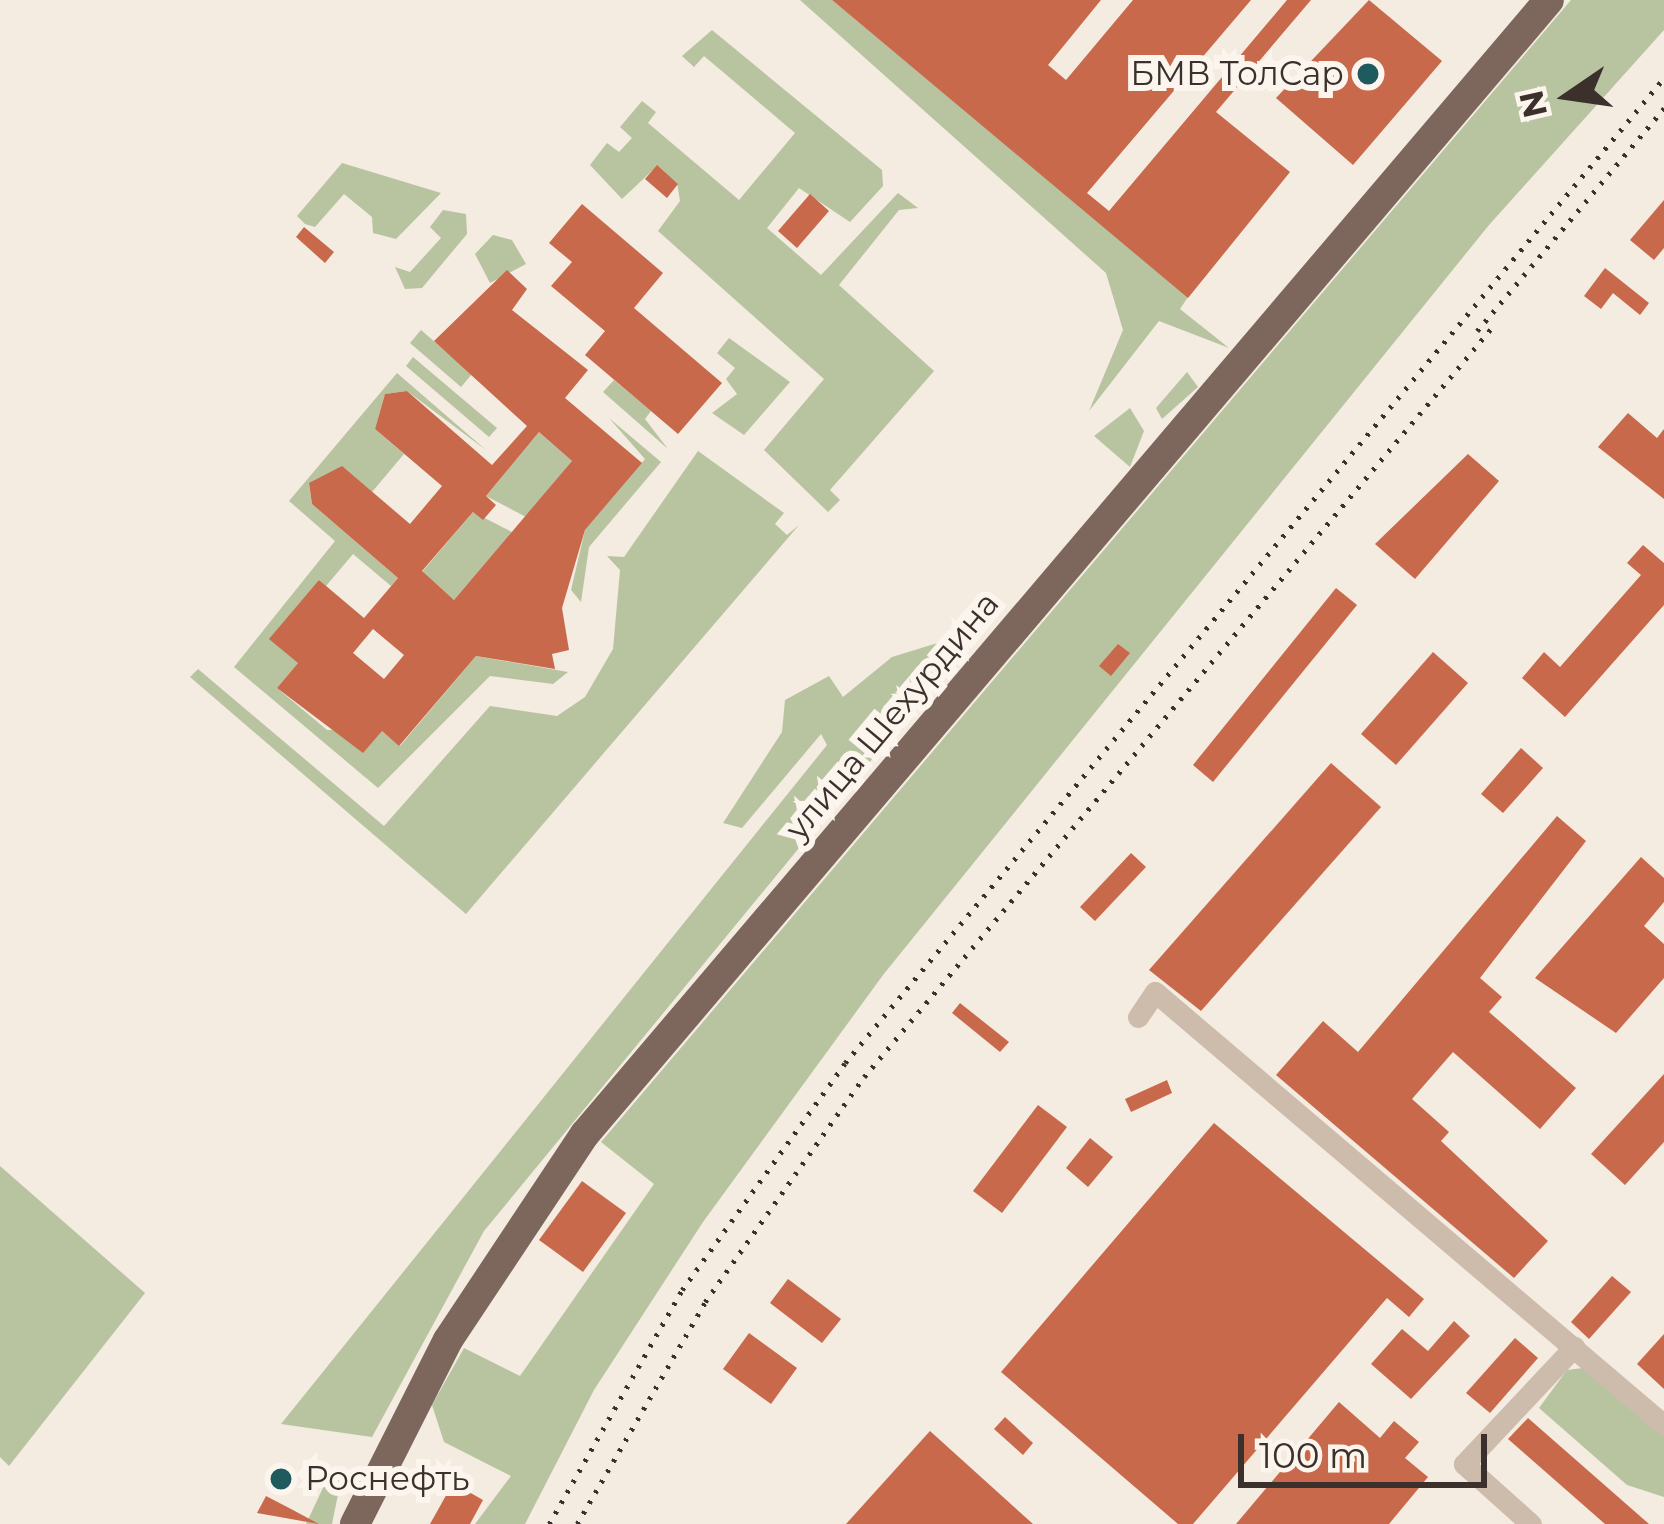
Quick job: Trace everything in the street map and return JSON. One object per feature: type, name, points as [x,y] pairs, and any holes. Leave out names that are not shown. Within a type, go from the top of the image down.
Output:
[{"type":"main road","name":"улица Шехурдина","points":[[355,1524],[448,1340],[585,1134],[1549,0]]},
{"type":"street","points":[[1138,1017],[1155,992],[1664,1425]]},
{"type":"street","points":[[1532,1524],[1464,1464],[1574,1347]]},
{"type":"green space","points":[[800,0],[832,0],[1188,297],[1180,309],[1229,348],[1159,321],[1089,411],[1123,330],[1106,273]]},
{"type":"green space","points":[[1571,0],[1664,0],[1664,30],[1489,225],[883,975],[703,1222],[594,1390],[525,1524],[475,1524],[511,1476],[444,1442],[432,1405],[464,1348],[520,1376],[654,1184],[601,1142]]},
{"type":"green space","points":[[712,30],[882,170],[883,186],[850,222],[799,188],[767,228],[821,275],[898,193],[918,208],[899,210],[839,285],[934,371],[830,490],[840,500],[828,512],[764,450],[824,379],[658,231],[680,201],[677,183],[657,166],[622,199],[590,165],[607,143],[619,152],[632,138],[620,127],[642,101],[656,112],[648,123],[739,200],[795,133],[704,56],[694,67],[682,56]]},
{"type":"green space","points":[[342,163],[441,193],[396,239],[373,233],[372,217],[344,194],[315,227],[305,224],[297,216]]},
{"type":"green space","points":[[443,210],[466,214],[467,234],[422,288],[405,289],[395,267],[410,272],[441,238],[430,227]]},
{"type":"green space","points":[[493,235],[512,240],[526,264],[490,283],[475,254]]},
{"type":"green space","points":[[421,330],[472,374],[461,387],[410,343]]},
{"type":"green space","points":[[729,338],[790,382],[744,435],[712,413],[737,394],[726,379],[735,368],[717,353]]},
{"type":"green space","points":[[413,357],[497,428],[489,437],[406,366]]},
{"type":"green space","points":[[1187,372],[1198,387],[1162,419],[1156,408]]},
{"type":"green space","points":[[397,373],[486,450],[407,391],[385,394],[375,429],[404,454],[372,492],[309,484],[312,504],[398,578],[391,586],[353,554],[326,586],[319,580],[298,663],[277,688],[327,730],[382,731],[400,746],[476,656],[568,672],[553,684],[490,676],[378,788],[234,667],[335,541],[289,501]]},
{"type":"green space","points":[[614,380],[651,411],[645,419],[668,449],[603,392]]},
{"type":"green space","points":[[1130,408],[1144,431],[1130,467],[1094,436]]},
{"type":"green space","points":[[609,418],[661,462],[589,547],[581,602],[571,590],[585,530],[645,459]]},
{"type":"green space","points":[[539,432],[572,461],[526,517],[486,496]]},
{"type":"green space","points":[[698,451],[784,513],[775,524],[787,535],[799,525],[466,914],[190,677],[198,669],[384,826],[490,706],[557,716],[585,697],[613,649],[620,570],[607,556],[624,557]]},
{"type":"green space","points":[[473,512],[512,532],[454,600],[422,572]]},
{"type":"green space","points":[[944,641],[958,662],[888,717],[878,752],[484,1231],[372,1437],[281,1424],[827,745],[821,734],[742,828],[723,823],[782,732],[785,700],[829,676],[843,697],[892,657]]},
{"type":"green space","points":[[0,1166],[145,1293],[9,1466],[0,1457]]},
{"type":"green space","points":[[1583,1368],[1664,1436],[1664,1497],[1627,1485],[1539,1408],[1567,1370]]},
{"type":"green space","points":[[343,1470],[332,1524],[306,1524],[330,1473]]},
{"type":"building","points":[[832,0],[1101,0],[1048,65],[1066,80],[1133,0],[1251,0],[1087,193],[1109,211],[1287,0],[1311,0],[1216,112],[1290,172],[1188,298]]},
{"type":"building","name":"БМВ ТолСар","points":[[1369,0],[1442,61],[1353,165],[1276,98]]},
{"type":"building","points":[[657,165],[678,184],[667,198],[645,179]]},
{"type":"building","points":[[810,194],[829,211],[797,248],[778,231]]},
{"type":"building","points":[[1664,200],[1664,248],[1654,260],[1630,240]]},
{"type":"building","points":[[582,204],[663,273],[634,308],[722,383],[678,434],[585,355],[605,331],[551,286],[572,262],[549,243]]},
{"type":"building","points":[[304,227],[334,252],[325,263],[296,237]]},
{"type":"building","points":[[1605,268],[1649,303],[1640,315],[1613,293],[1601,309],[1584,296]]},
{"type":"building","points":[[507,270],[527,289],[512,310],[588,370],[565,398],[642,463],[585,530],[562,608],[569,650],[552,654],[555,669],[476,656],[399,746],[382,731],[363,753],[277,688],[298,663],[269,639],[319,580],[364,618],[398,578],[312,504],[309,483],[342,466],[410,524],[442,486],[375,429],[385,394],[407,391],[492,465],[527,426],[434,341]],"holes":[[[539,432],[572,461],[454,600],[422,571],[473,512],[483,520],[496,505],[486,496]],[[373,629],[404,655],[384,679],[353,653]]]},
{"type":"building","points":[[1628,413],[1657,438],[1664,429],[1664,499],[1598,447]]},
{"type":"building","points":[[1468,454],[1499,481],[1415,579],[1375,544]]},
{"type":"building","points":[[1643,545],[1664,563],[1664,605],[1565,717],[1522,678],[1544,652],[1560,667],[1641,575],[1627,563]]},
{"type":"building","points":[[1336,588],[1357,605],[1213,782],[1193,765]]},
{"type":"building","points":[[1118,644],[1130,653],[1111,676],[1099,666]]},
{"type":"building","points":[[1433,652],[1468,683],[1396,765],[1361,734]]},
{"type":"building","points":[[1521,748],[1543,768],[1503,813],[1481,794]]},
{"type":"building","points":[[1331,763],[1381,807],[1201,1011],[1149,970]]},
{"type":"building","points":[[1557,816],[1586,841],[1480,978],[1502,997],[1489,1012],[1576,1088],[1540,1129],[1453,1052],[1412,1099],[1449,1132],[1441,1141],[1548,1241],[1514,1278],[1276,1075],[1323,1021],[1358,1052]]},
{"type":"building","points":[[1131,853],[1146,867],[1095,921],[1080,907]]},
{"type":"building","points":[[1641,857],[1664,878],[1664,902],[1644,926],[1664,944],[1664,978],[1616,1033],[1535,978]]},
{"type":"building","points":[[960,1003],[1009,1042],[1000,1052],[952,1013]]},
{"type":"building","points":[[1664,1074],[1664,1142],[1625,1185],[1591,1154]]},
{"type":"building","points":[[1167,1080],[1172,1093],[1131,1112],[1125,1099]]},
{"type":"building","points":[[1038,1105],[1067,1127],[1002,1213],[973,1191]]},
{"type":"building","points":[[1214,1123],[1424,1299],[1409,1317],[1387,1298],[1193,1524],[1178,1524],[1001,1372]]},
{"type":"building","points":[[1090,1138],[1113,1157],[1088,1187],[1066,1168]]},
{"type":"building","points":[[582,1181],[626,1213],[583,1272],[539,1240]]},
{"type":"building","points":[[1612,1276],[1631,1292],[1589,1339],[1571,1322]]},
{"type":"building","points":[[788,1279],[841,1319],[822,1343],[770,1303]]},
{"type":"building","points":[[1454,1321],[1470,1336],[1411,1399],[1371,1364],[1402,1329],[1428,1351]]},
{"type":"building","points":[[749,1333],[797,1368],[771,1404],[723,1369]]},
{"type":"building","points":[[1664,1334],[1664,1389],[1637,1364]]},
{"type":"building","points":[[1515,1338],[1538,1358],[1490,1413],[1466,1393]]},
{"type":"building","points":[[1339,1402],[1380,1438],[1394,1421],[1419,1442],[1405,1458],[1428,1477],[1389,1524],[1236,1524]]},
{"type":"building","points":[[1005,1417],[1033,1443],[1023,1455],[994,1429]]},
{"type":"building","points":[[1528,1418],[1649,1524],[1605,1524],[1508,1439]]},
{"type":"building","points":[[930,1431],[1033,1524],[846,1524]]},
{"type":"building","points":[[453,1483],[483,1500],[470,1524],[430,1524]]},
{"type":"building","points":[[266,1496],[291,1509],[319,1524],[257,1513]]},
{"type":"railway","points":[[549,1524],[682,1290],[845,1063],[1664,78]]},
{"type":"railway","points":[[1477,331],[1664,108]]},
{"type":"railway","points":[[577,1524],[705,1302],[864,1077],[1494,325]]},
{"type":"place","name":"БМВ ТолСар","points":[[1368,74]]},
{"type":"place","name":"Роснефть","points":[[281,1479]]}]
